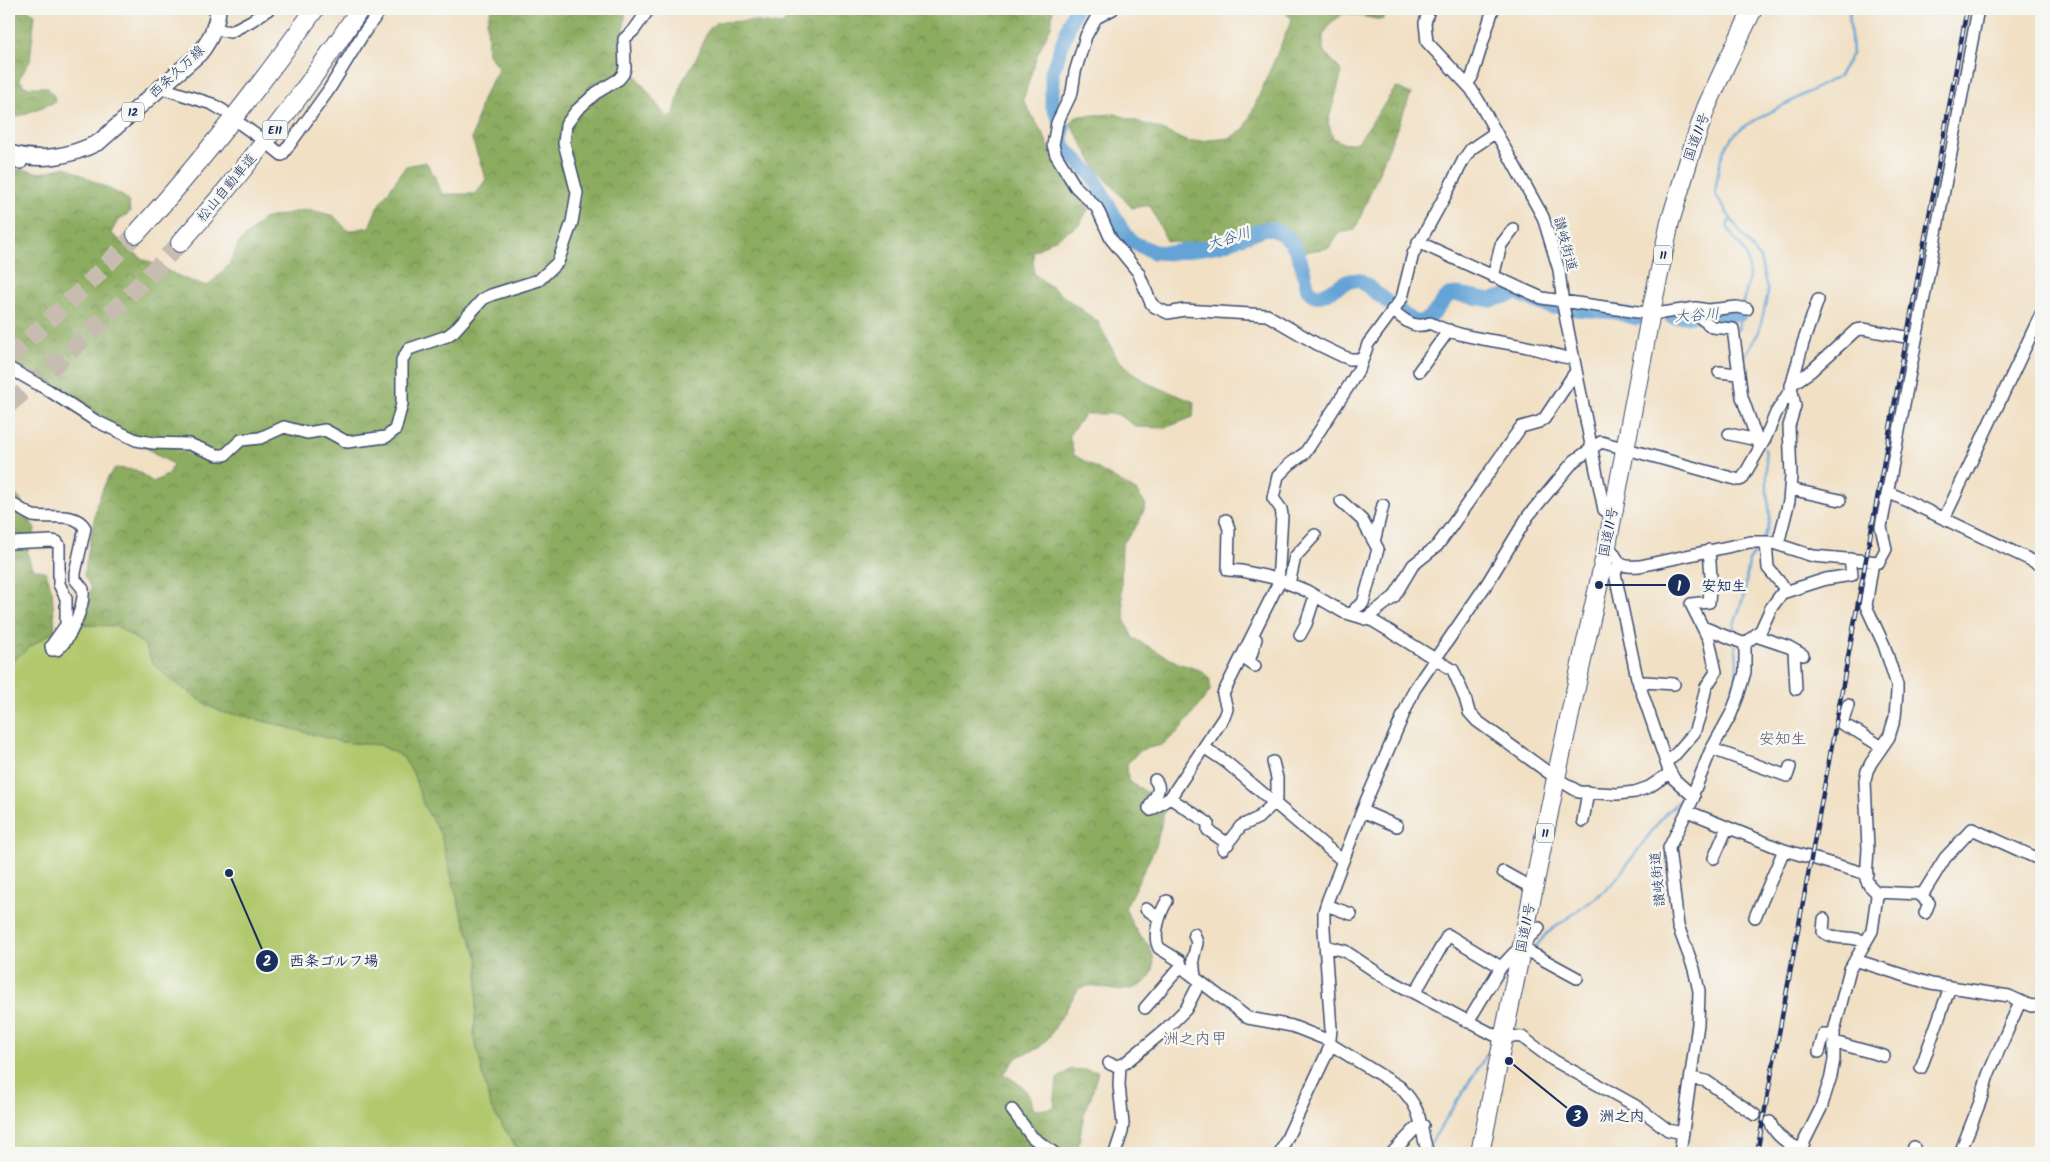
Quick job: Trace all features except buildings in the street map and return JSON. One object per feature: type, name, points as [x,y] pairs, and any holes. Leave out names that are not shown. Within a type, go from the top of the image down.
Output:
[{"type":"highway","points":[[136,234],[207,154],[315,9]]},
{"type":"highway","name":"松山自動車道","points":[[180,243],[211,209],[284,118],[360,9]]},
{"type":"highway","name":"国道11号","points":[[1480,1153],[1556,778],[1612,557],[1613,514],[1670,222],[1694,143],[1726,62],[1754,9]]},
{"type":"main road","name":"西条久万線","points":[[12,157],[40,159],[59,157],[81,151],[99,142],[200,53],[209,42],[215,29],[218,9]]},
{"type":"street","points":[[215,29],[230,32],[269,9]]},
{"type":"street","points":[[272,147],[282,155],[328,92],[363,34],[381,9]]},
{"type":"street","points":[[9,368],[48,390],[96,421],[141,442],[189,444],[216,456],[228,453],[241,440],[260,438],[284,427],[307,433],[325,430],[347,442],[386,437],[398,425],[402,404],[402,360],[409,349],[447,336],[454,331],[483,299],[539,280],[558,262],[572,222],[577,193],[564,143],[566,125],[576,111],[596,93],[619,79],[623,74],[625,68],[624,39],[634,30],[649,9]]},
{"type":"street","points":[[1113,9],[1096,18],[1088,30],[1075,72],[1072,92],[1057,123],[1053,145],[1056,155],[1075,186],[1091,200],[1101,213],[1111,239],[1138,272],[1155,307],[1168,312],[1190,311],[1267,315],[1342,356],[1350,359],[1362,359]]},
{"type":"street","name":"讃岐街道","points":[[1429,9],[1425,23],[1427,42],[1467,84],[1485,111],[1543,217],[1559,270],[1563,306],[1604,510],[1613,514]]},
{"type":"street","points":[[1467,84],[1472,77],[1493,9]]},
{"type":"street","points":[[1612,557],[1626,566],[1640,566],[1750,542],[1772,543],[1812,556],[1879,562],[1886,549],[1881,527],[1978,9]]},
{"type":"street","points":[[162,88],[212,104],[224,111]]},
{"type":"street","points":[[242,125],[256,135]]},
{"type":"street","points":[[1155,780],[1160,787],[1149,808],[1151,810],[1170,798],[1224,717],[1227,709],[1223,694],[1278,584],[1282,515],[1281,509],[1273,498],[1278,476],[1305,453],[1360,367],[1368,344],[1402,298],[1413,254],[1418,242],[1446,196],[1464,159],[1479,142],[1496,132]]},
{"type":"street","points":[[1493,277],[1501,246],[1513,229]]},
{"type":"street","points":[[1418,242],[1493,277],[1563,306],[1662,313],[1696,308],[1747,309]]},
{"type":"street","points":[[1280,1153],[1306,1100],[1330,1042],[1324,912],[1326,905],[1362,811],[1408,702],[1435,659],[1488,582],[1528,516],[1574,462],[1591,451],[1600,442],[1738,480],[1744,476],[1758,444],[1791,387],[1803,343],[1818,300]]},
{"type":"street","points":[[1696,308],[1702,319],[1712,328],[1733,329],[1738,374],[1745,410],[1758,444]]},
{"type":"street","points":[[1392,310],[1412,325],[1423,326],[1430,323],[1465,336],[1538,349],[1562,358],[1574,358]]},
{"type":"street","points":[[1944,519],[2041,314]]},
{"type":"street","points":[[1791,387],[1811,372],[1856,330],[1863,329],[1916,339]]},
{"type":"street","points":[[1420,371],[1449,330]]},
{"type":"street","points":[[1366,619],[1394,597],[1413,565],[1436,546],[1448,531],[1520,426],[1544,419],[1576,371]]},
{"type":"street","points":[[1719,372],[1738,374]]},
{"type":"street","points":[[1787,591],[1768,568],[1772,543],[1790,489],[1789,426],[1795,406],[1791,387]]},
{"type":"street","points":[[1729,434],[1758,444]]},
{"type":"street","points":[[1790,489],[1840,500]]},
{"type":"street","points":[[1888,492],[2041,565]]},
{"type":"street","points":[[1341,501],[1362,520],[1378,549],[1363,603],[1356,608],[1353,615]]},
{"type":"street","points":[[9,503],[16,505],[32,516],[74,518],[83,524],[85,528],[75,573],[75,579],[83,589],[82,601],[69,636],[57,650],[52,650],[51,646],[66,624],[67,615],[66,598],[59,584],[59,545],[57,542],[51,541],[9,544]]},
{"type":"street","points":[[1374,542],[1383,505]]},
{"type":"street","points":[[1226,520],[1229,530],[1228,570],[1278,579],[1315,596],[1343,612],[1366,619],[1388,630],[1453,670],[1469,712],[1477,721],[1573,789],[1588,792],[1636,792],[1649,787],[1670,773]]},
{"type":"street","points":[[1289,584],[1295,557],[1315,535]]},
{"type":"street","points":[[1281,539],[1302,548]]},
{"type":"street","points":[[1666,761],[1694,733],[1706,687],[1716,672],[1709,640],[1691,604],[1709,602],[1708,550]]},
{"type":"street","points":[[1612,557],[1638,685],[1670,773],[1674,779],[1693,794]]},
{"type":"street","points":[[1703,627],[1745,644],[1761,630],[1779,596],[1787,591],[1826,579],[1852,575],[1850,559]]},
{"type":"street","points":[[1873,562],[1866,606],[1884,645],[1897,685],[1894,724],[1890,737],[1867,771],[1865,781],[1868,885],[1876,892],[1919,894],[1924,892],[1945,858],[1972,829],[2041,860]]},
{"type":"street","points":[[1300,635],[1306,624],[1315,596]]},
{"type":"street","points":[[1255,632],[1256,636],[1249,662],[1255,666]]},
{"type":"street","points":[[1756,636],[1798,653],[1796,690]]},
{"type":"street","name":"讃岐街道","points":[[1680,1153],[1698,1024],[1700,991],[1694,968],[1678,926],[1669,856],[1670,843],[1694,797],[1693,794],[1712,749],[1731,714],[1738,696],[1746,672],[1745,644]]},
{"type":"street","points":[[1638,685],[1645,682],[1674,684]]},
{"type":"street","points":[[1848,705],[1842,724],[1882,747]]},
{"type":"street","points":[[1205,748],[1226,762],[1343,861]]},
{"type":"street","points":[[1712,749],[1787,776],[1790,767]]},
{"type":"street","points":[[1170,798],[1208,823],[1208,830],[1226,847],[1241,826],[1258,818],[1274,803],[1277,796],[1277,778],[1273,762]]},
{"type":"street","points":[[1583,821],[1588,792]]},
{"type":"street","points":[[1362,811],[1397,826]]},
{"type":"street","points":[[1687,811],[1784,850],[1867,874]]},
{"type":"street","points":[[1714,858],[1727,828]]},
{"type":"street","points":[[1755,917],[1784,850]]},
{"type":"street","points":[[1503,872],[1534,889]]},
{"type":"street","points":[[1770,1122],[1771,1126],[1786,1142],[1801,1151],[1821,1108],[1831,1076],[1834,1038],[1850,970],[1872,931],[1876,892]]},
{"type":"street","points":[[1919,894],[1929,903],[1925,913]]},
{"type":"street","points":[[1167,901],[1159,918],[1157,945],[1166,954],[1180,961],[1181,966],[1248,1018],[1292,1026],[1330,1042],[1400,1087],[1415,1106],[1423,1125],[1424,1140],[1428,1153]]},
{"type":"street","points":[[1326,905],[1351,914]]},
{"type":"street","points":[[1146,909],[1159,918]]},
{"type":"street","points":[[1824,919],[1823,932],[1827,935],[1859,939],[1865,942]]},
{"type":"street","points":[[1468,1022],[1500,967],[1539,928]]},
{"type":"street","points":[[1115,1153],[1123,1124],[1119,1085],[1114,1065],[1147,1046],[1186,1009],[1198,980],[1193,958],[1196,944],[1194,934]]},
{"type":"street","points":[[1415,993],[1448,935],[1500,967]]},
{"type":"street","points":[[1523,945],[1578,978]]},
{"type":"street","points":[[1325,946],[1345,951],[1382,976],[1494,1035],[1522,1037],[1553,1060],[1636,1106],[1668,1130],[1683,1133]]},
{"type":"street","points":[[1854,960],[1923,982],[2009,996],[2031,1006],[2040,1002]]},
{"type":"street","points":[[1144,1008],[1181,966]]},
{"type":"street","points":[[1921,1068],[1950,987]]},
{"type":"street","points":[[1960,1153],[1980,1102],[1988,1074],[2020,1002]]},
{"type":"street","points":[[1819,1052],[1824,1034],[1884,1056]]},
{"type":"street","points":[[1691,1078],[1706,1082],[1755,1115]]},
{"type":"street","points":[[1012,1110],[1032,1137],[1054,1153]]},
{"type":"street","points":[[1393,1152],[1416,1128],[1423,1125]]},
{"type":"green space","points":[[9,9],[26,9],[35,14],[30,61],[19,79],[25,87],[47,87],[54,96],[55,102],[14,118],[9,117]]},
{"type":"green space","points":[[491,9],[626,9],[622,47],[629,66],[666,117],[674,114],[682,82],[697,57],[707,32],[716,22],[751,21],[782,25],[792,14],[792,9],[1053,9],[1051,26],[1037,55],[1023,100],[1043,134],[1065,181],[1089,208],[1079,225],[1033,252],[1034,274],[1098,322],[1118,360],[1147,383],[1194,402],[1193,417],[1165,428],[1137,427],[1117,414],[1085,414],[1069,435],[1074,455],[1136,491],[1146,505],[1139,522],[1122,545],[1121,588],[1125,621],[1133,638],[1178,663],[1202,671],[1210,680],[1210,691],[1180,730],[1162,745],[1140,750],[1127,764],[1128,781],[1148,793],[1161,796],[1165,808],[1156,846],[1125,908],[1135,929],[1151,950],[1153,967],[1151,974],[1141,985],[1126,990],[1095,986],[1079,988],[1049,1037],[1039,1048],[1017,1057],[1004,1074],[1024,1088],[1034,1110],[1054,1108],[1057,1079],[1071,1069],[1098,1071],[1084,1114],[1077,1153],[1058,1153],[1043,1138],[1035,1153],[520,1153],[491,1108],[474,1036],[479,961],[461,912],[440,833],[424,806],[413,773],[403,757],[380,745],[342,742],[245,716],[224,713],[207,705],[167,677],[152,663],[145,645],[116,626],[84,625],[91,588],[84,575],[97,503],[107,479],[115,468],[136,470],[153,482],[169,474],[173,464],[157,455],[70,394],[9,360],[9,167],[41,173],[66,167],[123,196],[129,203],[130,212],[117,222],[111,233],[141,258],[185,279],[208,286],[229,265],[239,243],[263,219],[308,209],[334,216],[348,231],[369,227],[378,206],[406,166],[426,162],[442,194],[476,194],[486,179],[472,139],[482,99],[499,68],[488,54],[487,20]]},
{"type":"green space","points":[[1281,9],[1388,9],[1382,20],[1344,13],[1332,22],[1323,35],[1323,50],[1342,72],[1328,122],[1333,138],[1345,144],[1358,142],[1396,87],[1411,94],[1355,230],[1339,233],[1329,248],[1303,252],[1282,229],[1273,225],[1255,227],[1232,237],[1205,244],[1167,241],[1150,205],[1132,208],[1096,168],[1071,124],[1076,116],[1115,114],[1160,129],[1188,142],[1230,138],[1245,128],[1292,19]]},
{"type":"green space","points":[[9,490],[20,499],[35,530],[27,552],[32,568],[46,572],[52,591],[55,630],[9,664]]},
{"type":"green space","points":[[84,625],[116,626],[145,645],[152,663],[207,705],[224,713],[245,716],[342,742],[380,745],[403,757],[413,773],[424,806],[440,833],[461,912],[479,961],[474,1036],[491,1108],[520,1153],[9,1153],[9,664],[55,630]]},
{"type":"waterway","name":"大谷川","points":[[1075,9],[1052,72],[1052,104],[1063,127],[1062,141],[1065,149],[1092,175],[1122,230],[1132,242],[1154,252],[1171,253],[1220,245],[1266,228],[1277,231],[1285,236],[1297,251],[1308,290],[1314,295],[1326,293],[1346,282],[1353,280],[1361,281],[1412,321],[1419,322],[1430,318],[1449,295],[1457,294],[1491,300],[1517,293],[1552,307],[1615,312],[1637,318]]},
{"type":"waterway","points":[[1743,304],[1749,276],[1748,262],[1742,248],[1728,229],[1727,225],[1731,219],[1715,194],[1722,155],[1731,139],[1746,125],[1839,76],[1852,54],[1849,9]]},
{"type":"waterway","points":[[1731,219],[1760,259],[1768,293],[1759,332],[1742,361]]},
{"type":"waterway","points":[[1738,330],[1741,311]]},
{"type":"waterway","name":"大谷川","points":[[1672,317],[1705,314],[1740,314]]},
{"type":"waterway","points":[[1763,538],[1770,520],[1765,448]]},
{"type":"waterway","points":[[1734,636],[1733,628],[1744,595],[1749,561],[1758,547]]},
{"type":"waterway","points":[[1725,714],[1735,680],[1737,663],[1735,644]]},
{"type":"waterway","points":[[1694,777],[1702,756]]},
{"type":"waterway","points":[[1533,950],[1546,934],[1613,883],[1664,815],[1685,795]]},
{"type":"waterway","points":[[1525,971],[1530,957]]},
{"type":"waterway","points":[[1517,1010],[1523,984]]},
{"type":"waterway","points":[[1430,1144],[1494,1043]]},
{"type":"tunnel","points":[[9,357],[88,284],[136,234]]},
{"type":"tunnel","points":[[9,404],[97,326],[180,243]]},
{"type":"railway","points":[[1757,1153],[1967,9]]},
{"type":"place","name":"安知生","points":[[1599,585]]},
{"type":"place","name":"西条ゴルフ場","points":[[229,873]]},
{"type":"place","name":"洲之内","points":[[1509,1061]]},
{"type":"district","name":"安知生","points":[[1783,739]]},
{"type":"district","name":"洲之内甲","points":[[1195,1039]]}]
